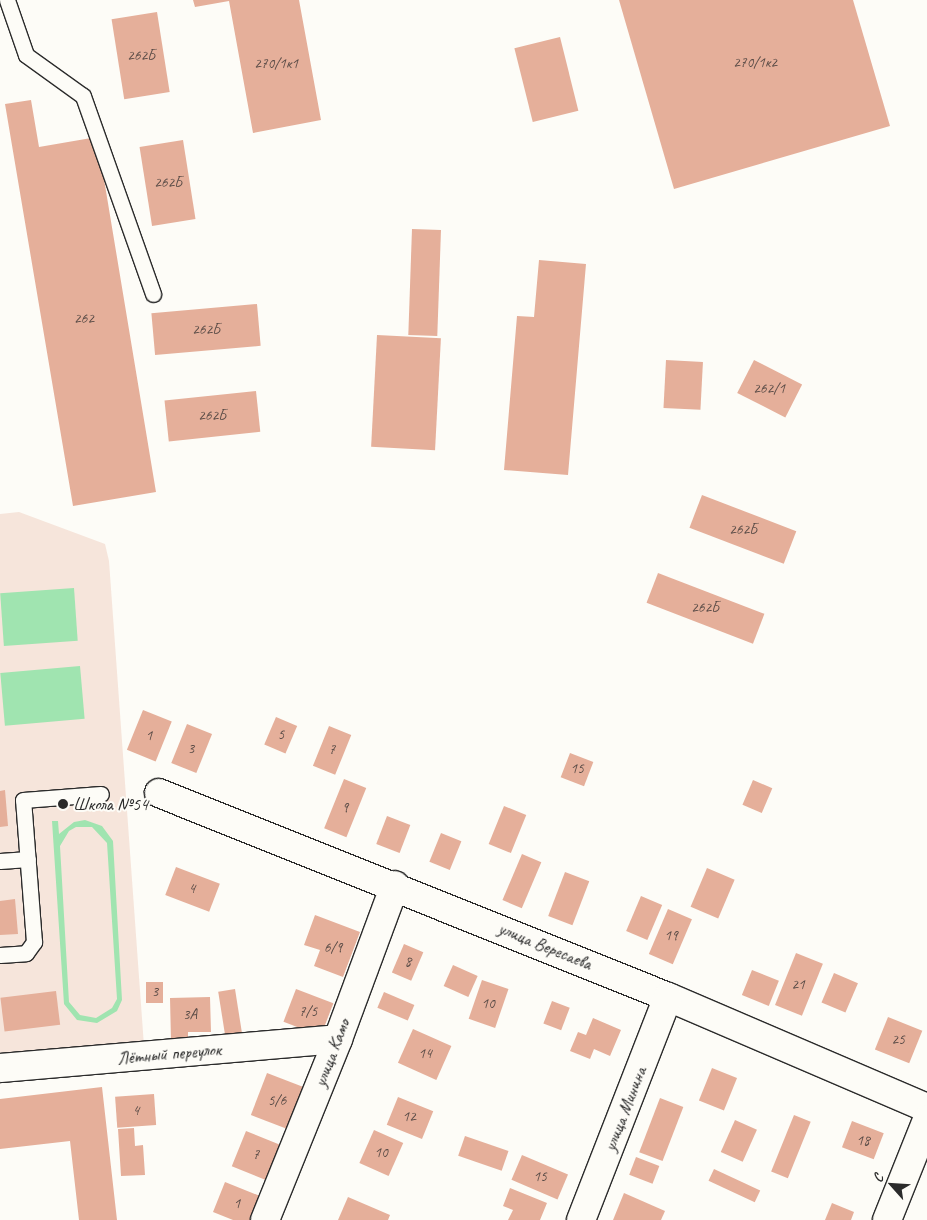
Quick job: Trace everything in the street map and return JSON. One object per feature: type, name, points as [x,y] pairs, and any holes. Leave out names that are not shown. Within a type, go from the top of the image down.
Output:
[{"type":"street","name":"улица Вересаева","points":[[159,792],[395,885],[668,997],[927,1108]]},
{"type":"street","name":"улица Камо","points":[[266,1220],[338,1040],[395,885]]},
{"type":"street","name":"улица Минина","points":[[581,1220],[668,997]]},
{"type":"street","name":"Лётный переулок","points":[[0,1068],[338,1040]]},
{"type":"street","points":[[887,1220],[927,1120]]},
{"type":"lane","points":[[7,0],[26,55],[83,96],[153,294]]},
{"type":"lane","points":[[0,955],[26,953],[34,942],[23,800],[101,794]]},
{"type":"lane","points":[[0,861],[28,859]]},
{"type":"shaded area","name":"Школа №54","points":[[19,512],[105,544],[109,561],[144,1046],[0,1056],[0,514]]},
{"type":"green space","points":[[74,588],[78,641],[4,646],[0,593]]},
{"type":"green space","points":[[80,666],[85,719],[5,726],[0,673]]},
{"type":"green space","points":[[85,820],[102,826],[113,841],[122,1000],[117,1011],[97,1023],[77,1020],[64,1004],[52,821],[58,821],[59,834],[74,822]],"holes":[[[76,827],[92,827],[107,843],[117,999],[112,1008],[96,1018],[80,1015],[69,1002],[60,846],[69,831]]]},
{"type":"building","points":[[193,0],[299,0],[321,120],[253,133],[229,1],[195,7]]},
{"type":"building","points":[[619,0],[853,0],[890,126],[674,189]]},
{"type":"building","points":[[157,12],[170,92],[124,99],[112,19]]},
{"type":"building","points":[[560,37],[578,111],[533,122],[514,48]]},
{"type":"building","points":[[31,100],[39,147],[97,137],[156,492],[73,506],[5,104]]},
{"type":"building","points":[[183,140],[196,219],[152,226],[140,147]]},
{"type":"building","points":[[412,229],[441,230],[437,336],[408,335]]},
{"type":"building","points":[[539,260],[586,264],[568,475],[504,470],[517,316],[534,317]]},
{"type":"building","points":[[257,304],[261,346],[155,355],[151,313]]},
{"type":"building","points":[[377,335],[441,338],[435,450],[371,447]]},
{"type":"building","points":[[666,360],[703,362],[700,410],[663,408]]},
{"type":"building","points":[[754,360],[802,385],[785,417],[737,393]]},
{"type":"building","points":[[256,391],[260,432],[169,441],[165,401]]},
{"type":"building","points":[[702,495],[796,531],[784,564],[689,528]]},
{"type":"building","points":[[658,573],[764,614],[753,644],[647,603]]},
{"type":"building","points":[[143,710],[172,722],[156,761],[127,750]]},
{"type":"building","points":[[276,717],[297,726],[285,754],[264,745]]},
{"type":"building","points":[[187,724],[212,734],[196,773],[171,763]]},
{"type":"building","points":[[329,726],[351,735],[335,775],[313,766]]},
{"type":"building","points":[[570,753],[593,762],[584,786],[561,777]]},
{"type":"building","points":[[344,779],[366,788],[346,837],[324,828]]},
{"type":"building","points":[[753,780],[772,788],[762,813],[742,805]]},
{"type":"building","points":[[5,790],[8,826],[0,827],[0,791]]},
{"type":"building","points":[[504,806],[526,815],[511,853],[489,844]]},
{"type":"building","points":[[387,816],[410,825],[400,853],[376,844]]},
{"type":"building","points":[[441,833],[461,841],[450,870],[429,862]]},
{"type":"building","points":[[522,854],[541,862],[522,908],[502,900]]},
{"type":"building","points":[[176,867],[220,884],[209,912],[165,895]]},
{"type":"building","points":[[707,868],[735,880],[718,918],[691,907]]},
{"type":"building","points":[[565,872],[589,881],[572,925],[548,916]]},
{"type":"building","points":[[641,896],[662,905],[647,940],[626,931]]},
{"type":"building","points":[[15,899],[18,934],[0,935],[0,901]]},
{"type":"building","points":[[668,909],[692,919],[673,964],[649,954]]},
{"type":"building","points":[[315,915],[360,932],[343,977],[314,966],[320,950],[304,945]]},
{"type":"building","points":[[404,944],[423,952],[411,981],[392,973]]},
{"type":"building","points":[[796,953],[823,964],[802,1016],[775,1005]]},
{"type":"building","points":[[453,965],[478,976],[468,997],[444,986]]},
{"type":"building","points":[[752,970],[779,981],[769,1006],[742,995]]},
{"type":"building","points":[[834,973],[858,983],[845,1013],[821,1002]]},
{"type":"building","points":[[482,980],[508,989],[495,1028],[469,1019]]},
{"type":"building","points":[[146,982],[163,982],[163,1003],[146,1003]]},
{"type":"building","points":[[235,989],[242,1034],[225,1037],[218,992]]},
{"type":"building","points":[[296,989],[333,1003],[321,1036],[283,1022]]},
{"type":"building","points":[[56,991],[60,1025],[5,1032],[0,998]]},
{"type":"building","points":[[384,992],[414,1005],[408,1021],[377,1008]]},
{"type":"building","points":[[210,997],[211,1032],[188,1032],[188,1041],[171,1041],[170,998]]},
{"type":"building","points":[[552,1001],[570,1008],[561,1030],[543,1023]]},
{"type":"building","points":[[888,1017],[922,1031],[909,1063],[875,1049]]},
{"type":"building","points":[[593,1018],[621,1030],[610,1056],[594,1049],[590,1059],[570,1051],[578,1032],[586,1035]]},
{"type":"building","points":[[413,1029],[451,1046],[436,1080],[398,1063]]},
{"type":"building","points":[[712,1068],[737,1078],[724,1111],[699,1100]]},
{"type":"building","points":[[267,1073],[303,1087],[287,1129],[251,1115]]},
{"type":"building","points":[[102,1087],[117,1220],[79,1220],[70,1141],[0,1149],[0,1099]]},
{"type":"building","points":[[154,1094],[156,1125],[117,1128],[115,1097]]},
{"type":"building","points":[[398,1097],[433,1111],[422,1139],[387,1125]]},
{"type":"building","points":[[660,1098],[683,1107],[663,1161],[639,1152]]},
{"type":"building","points":[[794,1115],[811,1122],[788,1178],[771,1172]]},
{"type":"building","points":[[735,1120],[757,1130],[743,1162],[721,1152]]},
{"type":"building","points":[[852,1121],[884,1133],[874,1159],[842,1147]]},
{"type":"building","points":[[134,1128],[135,1146],[143,1145],[145,1175],[121,1176],[118,1129]]},
{"type":"building","points":[[374,1130],[403,1143],[389,1176],[359,1163]]},
{"type":"building","points":[[246,1131],[281,1145],[267,1180],[232,1166]]},
{"type":"building","points":[[465,1136],[508,1151],[502,1171],[458,1156]]},
{"type":"building","points":[[522,1155],[568,1175],[557,1199],[511,1180]]},
{"type":"building","points":[[636,1157],[659,1166],[653,1184],[629,1175]]},
{"type":"building","points":[[714,1169],[760,1191],[755,1202],[709,1181]]},
{"type":"building","points":[[225,1182],[260,1196],[251,1220],[233,1220],[213,1212]]},
{"type":"building","points":[[510,1188],[547,1203],[540,1220],[508,1220],[513,1210],[503,1206]]},
{"type":"building","points":[[624,1193],[665,1211],[661,1220],[613,1220]]},
{"type":"building","points":[[348,1197],[390,1215],[388,1220],[338,1220]]},
{"type":"building","points":[[832,1203],[854,1212],[851,1220],[825,1220]]},
{"type":"place","name":"Школа №54","points":[[63,804]]}]
